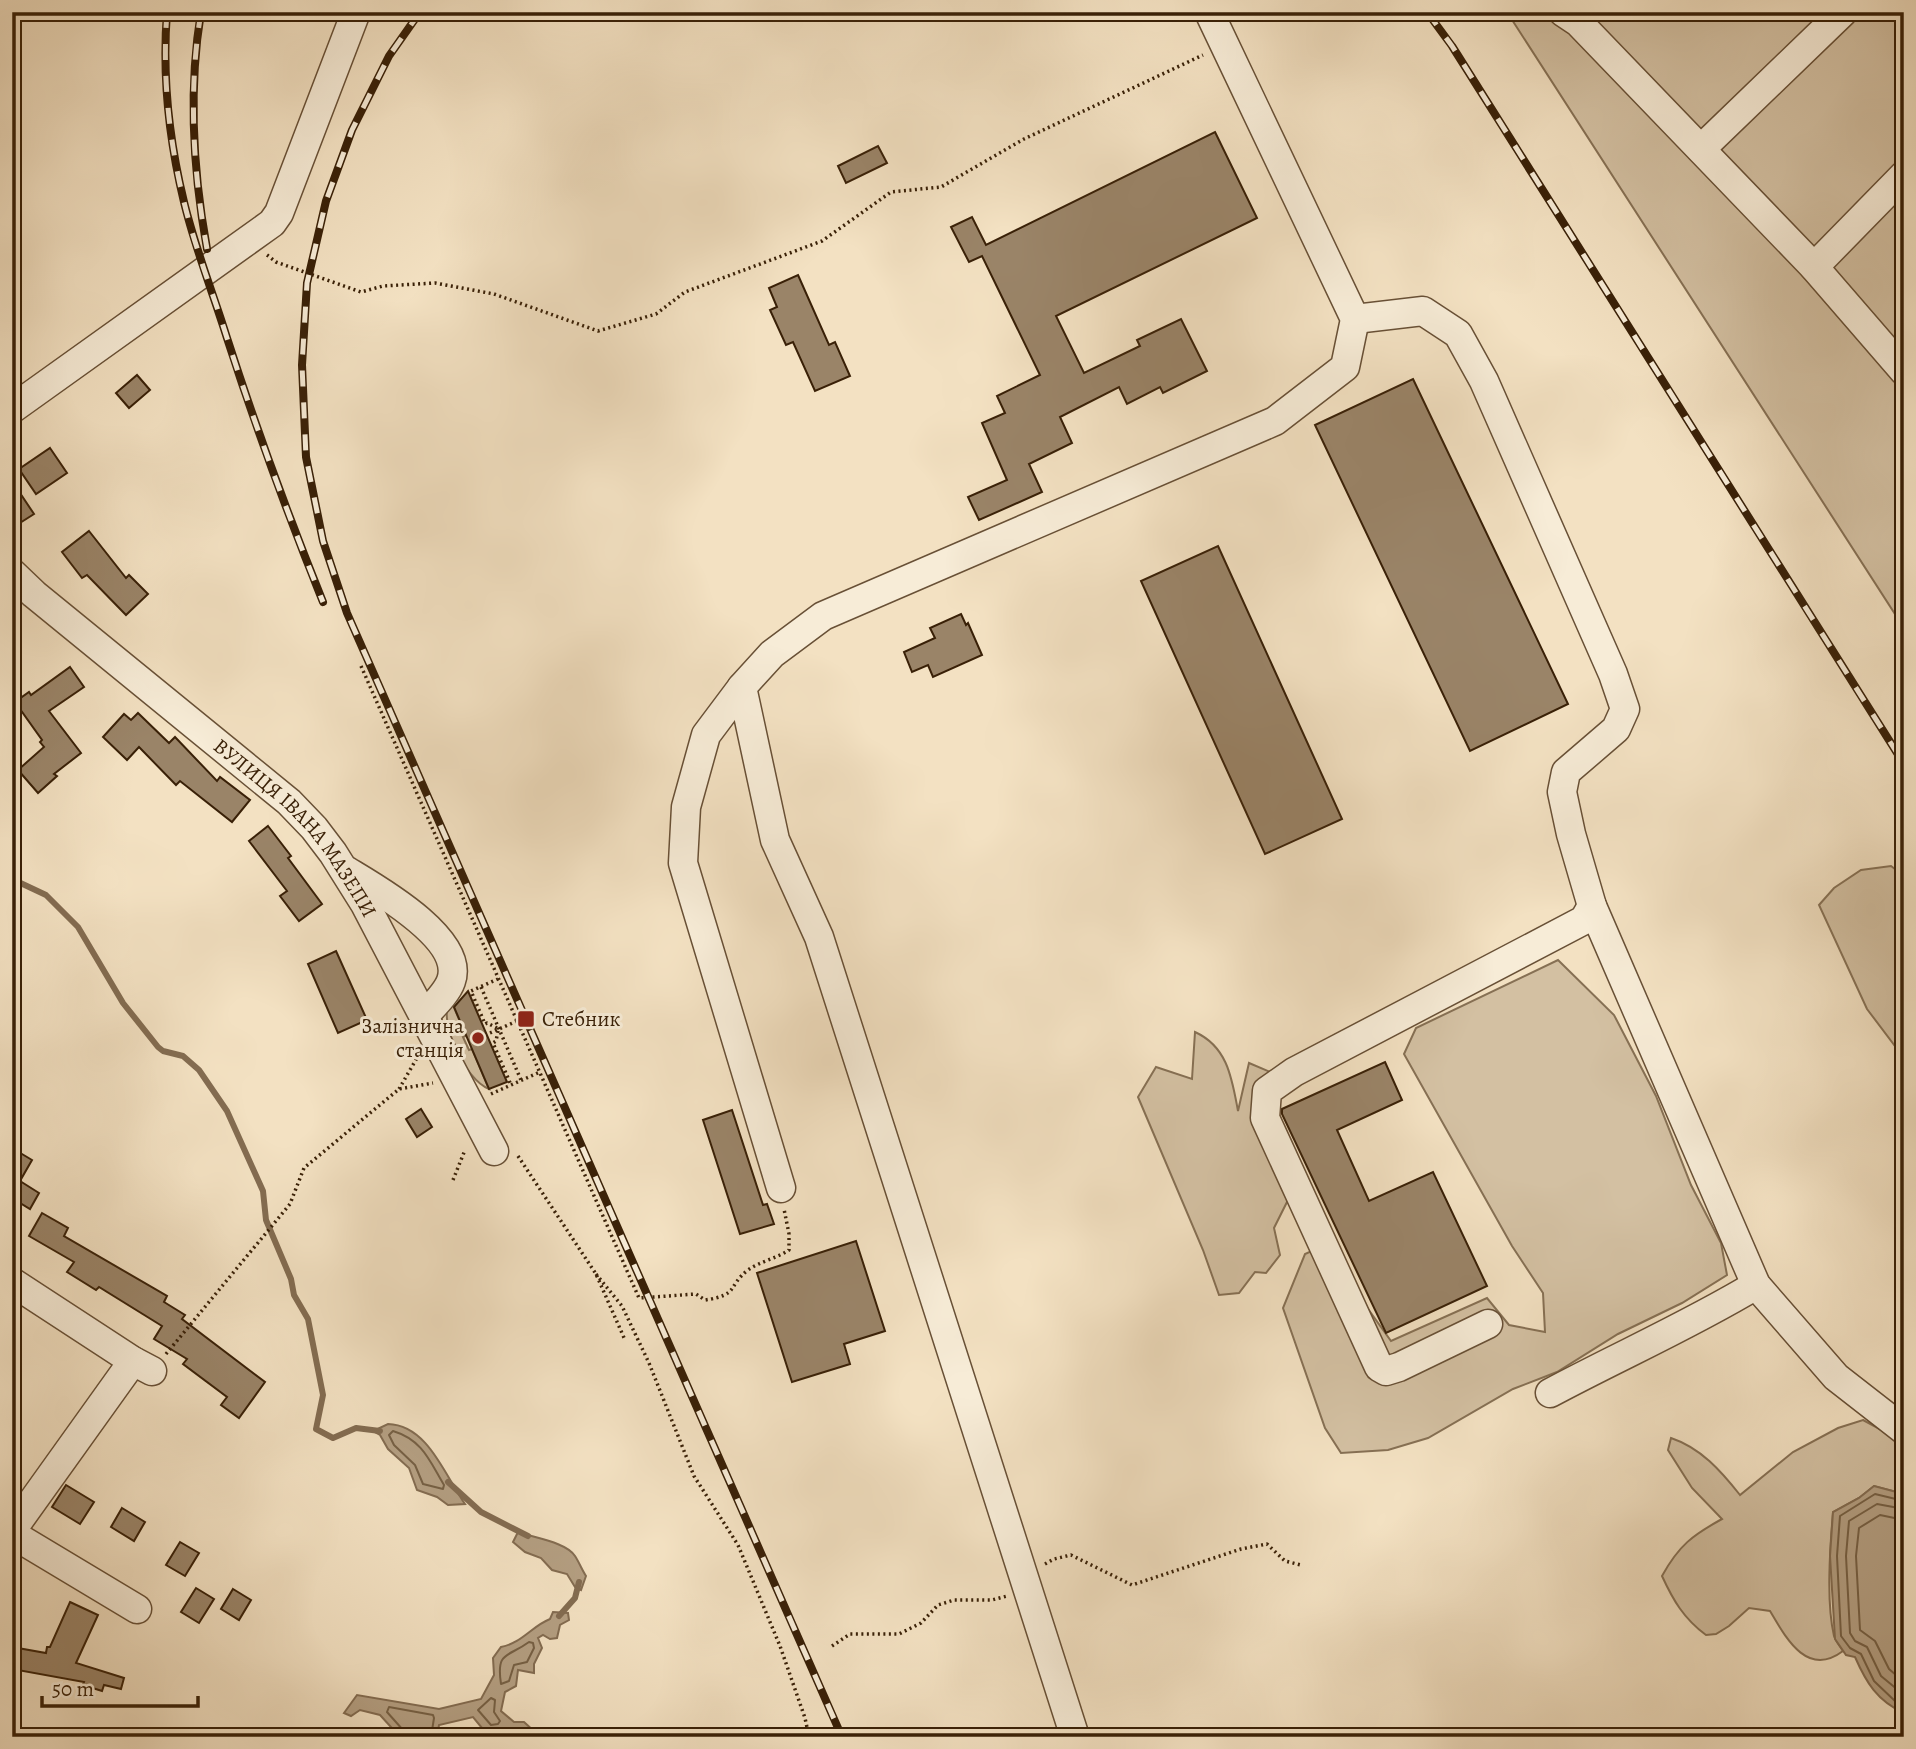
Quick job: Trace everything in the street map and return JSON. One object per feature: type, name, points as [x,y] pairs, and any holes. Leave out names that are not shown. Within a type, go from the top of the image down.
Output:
[{"type":"street","points":[[12,408],[272,223],[279,213],[356,12]]},
{"type":"street","points":[[781,1188],[683,863],[686,807],[706,735],[742,687],[772,654],[823,616],[1275,421],[1345,367],[1355,319],[1209,12]]},
{"type":"street","points":[[1701,149],[1843,12]]},
{"type":"street","points":[[1576,15],[1814,267],[1904,371]]},
{"type":"street","points":[[1814,267],[1904,175]]},
{"type":"street","points":[[1355,319],[1423,310],[1458,334],[1485,381],[1613,674],[1625,709],[1616,729],[1566,772],[1562,792],[1592,906],[1756,1285],[1836,1377],[1904,1430]]},
{"type":"street","name":"ВУЛИЦЯ ІВАНА МАЗЕПИ","points":[[12,573],[34,594],[289,802],[314,828],[371,915],[456,1080],[496,1144]]},
{"type":"street","points":[[742,687],[775,840],[819,937],[1075,1737]]},
{"type":"street","points":[[343,869],[398,902],[439,940],[448,954],[452,968],[451,981],[429,1024]]},
{"type":"street","points":[[1488,1324],[1399,1367],[1386,1371],[1379,1367],[1265,1118],[1267,1091],[1294,1072],[1584,920],[1592,906]]},
{"type":"street","points":[[12,1282],[143,1366],[12,1532],[137,1609]]},
{"type":"street","points":[[1550,1392],[1684,1325],[1756,1285]]},
{"type":"path","points":[[249,240],[276,262],[361,292],[383,286],[435,283],[494,294],[598,331],[656,314],[685,292],[822,241],[891,192],[941,187],[1024,139],[1224,46]]},
{"type":"path","points":[[360,666],[639,1298],[696,1294],[705,1300],[729,1294],[749,1269],[776,1259],[789,1250],[781,1188]]},
{"type":"path","points":[[499,979],[471,991],[485,1024],[499,1029]]},
{"type":"path","points":[[481,987],[521,1080]]},
{"type":"path","points":[[478,1009],[489,1004]]},
{"type":"path","points":[[490,1033],[517,1021]]},
{"type":"path","points":[[143,1366],[276,1222],[290,1204],[304,1168],[399,1089],[429,1024]]},
{"type":"path","points":[[499,1029],[493,1043],[511,1085]]},
{"type":"path","points":[[502,1064],[512,1060]]},
{"type":"path","points":[[491,1094],[540,1072]]},
{"type":"path","points":[[399,1089],[456,1080]]},
{"type":"path","points":[[453,1180],[460,1158],[470,1141],[496,1144],[622,1306],[649,1363],[694,1476],[738,1545],[780,1646],[809,1737]]},
{"type":"path","points":[[596,1274],[625,1340]]},
{"type":"path","points":[[832,1646],[850,1634],[899,1634],[921,1623],[938,1605],[954,1600],[992,1600],[1007,1596],[1031,1573],[1054,1559],[1072,1555],[1132,1585],[1241,1549],[1267,1544],[1285,1561],[1301,1565]]},
{"type":"shaded area","points":[[1507,12],[1904,12],[1904,628]]},
{"type":"shaded area","points":[[1891,866],[1904,876],[1904,1058],[1867,1009],[1819,905],[1834,888],[1861,870]]},
{"type":"shaded area","points":[[1558,960],[1614,1015],[1656,1096],[1691,1185],[1721,1243],[1727,1275],[1682,1303],[1618,1334],[1557,1372],[1513,1389],[1428,1438],[1388,1450],[1341,1453],[1325,1428],[1283,1308],[1305,1254],[1323,1246],[1391,1341],[1487,1298],[1509,1325],[1545,1332],[1543,1293],[1512,1246],[1404,1054],[1416,1028]]},
{"type":"shaded area","points":[[450,998],[466,1036],[463,1037],[469,1050],[472,1049],[489,1089],[471,1074],[450,1035],[447,1008]]},
{"type":"shaded area","points":[[1195,1032],[1206,1038],[1222,1055],[1238,1111],[1249,1063],[1282,1077],[1268,1140],[1295,1186],[1274,1228],[1280,1255],[1266,1273],[1255,1272],[1239,1293],[1219,1295],[1203,1250],[1138,1097],[1156,1067],[1192,1079]]},
{"type":"shaded area","points":[[1863,1420],[1904,1442],[1904,1494],[1874,1486],[1859,1498],[1833,1512],[1830,1607],[1834,1636],[1843,1651],[1819,1660],[1808,1657],[1791,1643],[1770,1611],[1749,1608],[1729,1626],[1716,1634],[1706,1635],[1680,1609],[1662,1576],[1674,1556],[1688,1542],[1722,1519],[1692,1488],[1668,1450],[1671,1438],[1701,1454],[1740,1495],[1793,1452],[1838,1428]]},
{"type":"water","points":[[388,1424],[402,1427],[425,1442],[465,1504],[448,1505],[437,1497],[417,1490],[409,1468],[388,1449],[380,1435],[373,1431]]},
{"type":"water","points":[[1874,1486],[1904,1494],[1904,1713],[1880,1697],[1868,1683],[1855,1657],[1846,1655],[1835,1639],[1830,1556],[1833,1512],[1859,1498]]},
{"type":"water","points":[[518,1532],[571,1551],[586,1576],[581,1590],[575,1587],[567,1574],[552,1570],[541,1558],[525,1552],[513,1542]]},
{"type":"water","points":[[553,1612],[568,1613],[569,1620],[560,1625],[557,1638],[550,1639],[543,1635],[538,1638],[542,1648],[534,1664],[534,1673],[518,1670],[516,1686],[505,1692],[501,1711],[514,1722],[524,1722],[535,1732],[525,1732],[523,1737],[517,1730],[504,1729],[487,1734],[473,1717],[439,1725],[437,1737],[400,1737],[380,1715],[360,1710],[351,1716],[344,1713],[357,1695],[439,1709],[481,1699],[494,1675],[493,1658],[501,1647],[515,1642],[550,1619]]},
{"type":"building","points":[[1215,132],[1257,218],[1056,316],[1084,373],[1140,346],[1137,340],[1181,319],[1207,371],[1163,393],[1160,387],[1127,404],[1119,387],[1060,417],[1072,443],[1029,464],[1042,492],[979,520],[968,497],[1007,480],[982,423],[1005,413],[997,396],[1040,375],[982,256],[969,262],[951,227],[972,217],[986,245]]},
{"type":"building","points":[[878,146],[887,163],[846,183],[838,166]]},
{"type":"building","points":[[798,275],[829,345],[835,342],[850,376],[815,391],[793,342],[786,345],[770,310],[777,307],[769,288]]},
{"type":"building","points":[[137,375],[150,390],[129,408],[116,393]]},
{"type":"building","points":[[1413,379],[1568,704],[1470,751],[1315,425]]},
{"type":"building","points":[[50,448],[67,473],[36,494],[19,469]]},
{"type":"building","points":[[12,481],[34,514],[12,528]]},
{"type":"building","points":[[89,531],[126,578],[129,575],[148,594],[126,615],[87,575],[82,578],[62,552]]},
{"type":"building","points":[[1218,546],[1342,819],[1265,854],[1141,581]]},
{"type":"building","points":[[961,614],[966,625],[968,623],[982,655],[933,677],[928,665],[912,672],[904,652],[935,638],[930,628]]},
{"type":"building","points":[[70,667],[84,687],[49,711],[81,753],[54,774],[57,776],[38,793],[18,770],[44,747],[40,742],[42,740],[15,702],[29,692],[31,695]]},
{"type":"building","points":[[138,713],[169,743],[175,737],[217,781],[220,777],[250,800],[232,822],[180,781],[176,785],[139,747],[127,760],[103,737],[124,714],[131,720]]},
{"type":"building","points":[[268,826],[322,904],[299,921],[280,896],[287,891],[249,841]]},
{"type":"building","points":[[336,951],[367,1020],[338,1033],[308,964]]},
{"type":"building","name":"Залізнична станція","points":[[468,991],[507,1082],[489,1089],[454,1007]]},
{"type":"building","points":[[1385,1062],[1402,1100],[1337,1130],[1369,1201],[1433,1172],[1487,1286],[1386,1333],[1282,1114],[1282,1109]]},
{"type":"building","points":[[421,1109],[432,1127],[417,1137],[406,1119]]},
{"type":"building","points":[[732,1110],[763,1205],[767,1204],[774,1224],[740,1234],[703,1120]]},
{"type":"building","points":[[12,1148],[32,1160],[20,1181],[39,1193],[30,1209],[12,1198]]},
{"type":"building","points":[[42,1213],[68,1228],[64,1236],[167,1296],[164,1302],[185,1315],[182,1319],[265,1382],[239,1418],[221,1405],[227,1397],[183,1364],[187,1359],[154,1339],[162,1326],[99,1287],[96,1290],[67,1272],[74,1262],[29,1236]]},
{"type":"building","points":[[856,1241],[885,1331],[844,1344],[850,1364],[792,1382],[757,1273]]},
{"type":"building","points":[[66,1485],[94,1502],[80,1524],[52,1507]]},
{"type":"building","points":[[122,1508],[145,1522],[134,1541],[111,1527]]},
{"type":"building","points":[[180,1542],[199,1553],[185,1576],[166,1565]]},
{"type":"building","points":[[196,1588],[214,1599],[199,1623],[181,1612]]},
{"type":"building","points":[[233,1589],[251,1600],[239,1620],[221,1609]]},
{"type":"building","points":[[70,1602],[98,1615],[76,1663],[124,1678],[121,1689],[104,1685],[102,1691],[83,1685],[84,1682],[12,1669],[12,1647],[46,1653]]},
{"type":"waterway","points":[[12,879],[46,895],[78,927],[123,1003],[158,1047],[183,1056],[199,1070],[227,1111],[263,1191],[266,1220],[291,1279],[294,1295],[308,1319],[323,1395],[316,1429],[333,1438],[356,1428],[380,1431]]},
{"type":"waterway","points":[[448,1482],[481,1512],[528,1536]]},
{"type":"waterway","points":[[559,1616],[575,1598],[579,1582]]},
{"type":"waterway","points":[[1354,1730],[1356,1737]]},
{"type":"railway","points":[[167,12],[165,60],[168,108],[174,155],[188,219],[261,438],[323,602]]},
{"type":"railway","points":[[201,12],[193,101],[198,190],[207,249]]},
{"type":"railway","points":[[420,12],[389,56],[352,130],[326,201],[307,283],[302,365],[306,457],[323,541],[347,613],[842,1737]]},
{"type":"railway","points":[[1427,12],[1452,46],[1904,764]]},
{"type":"place","name":"Стебник","points":[[526,1019]]},
{"type":"place","name":"Залізнична станція","points":[[478,1038]]}]
